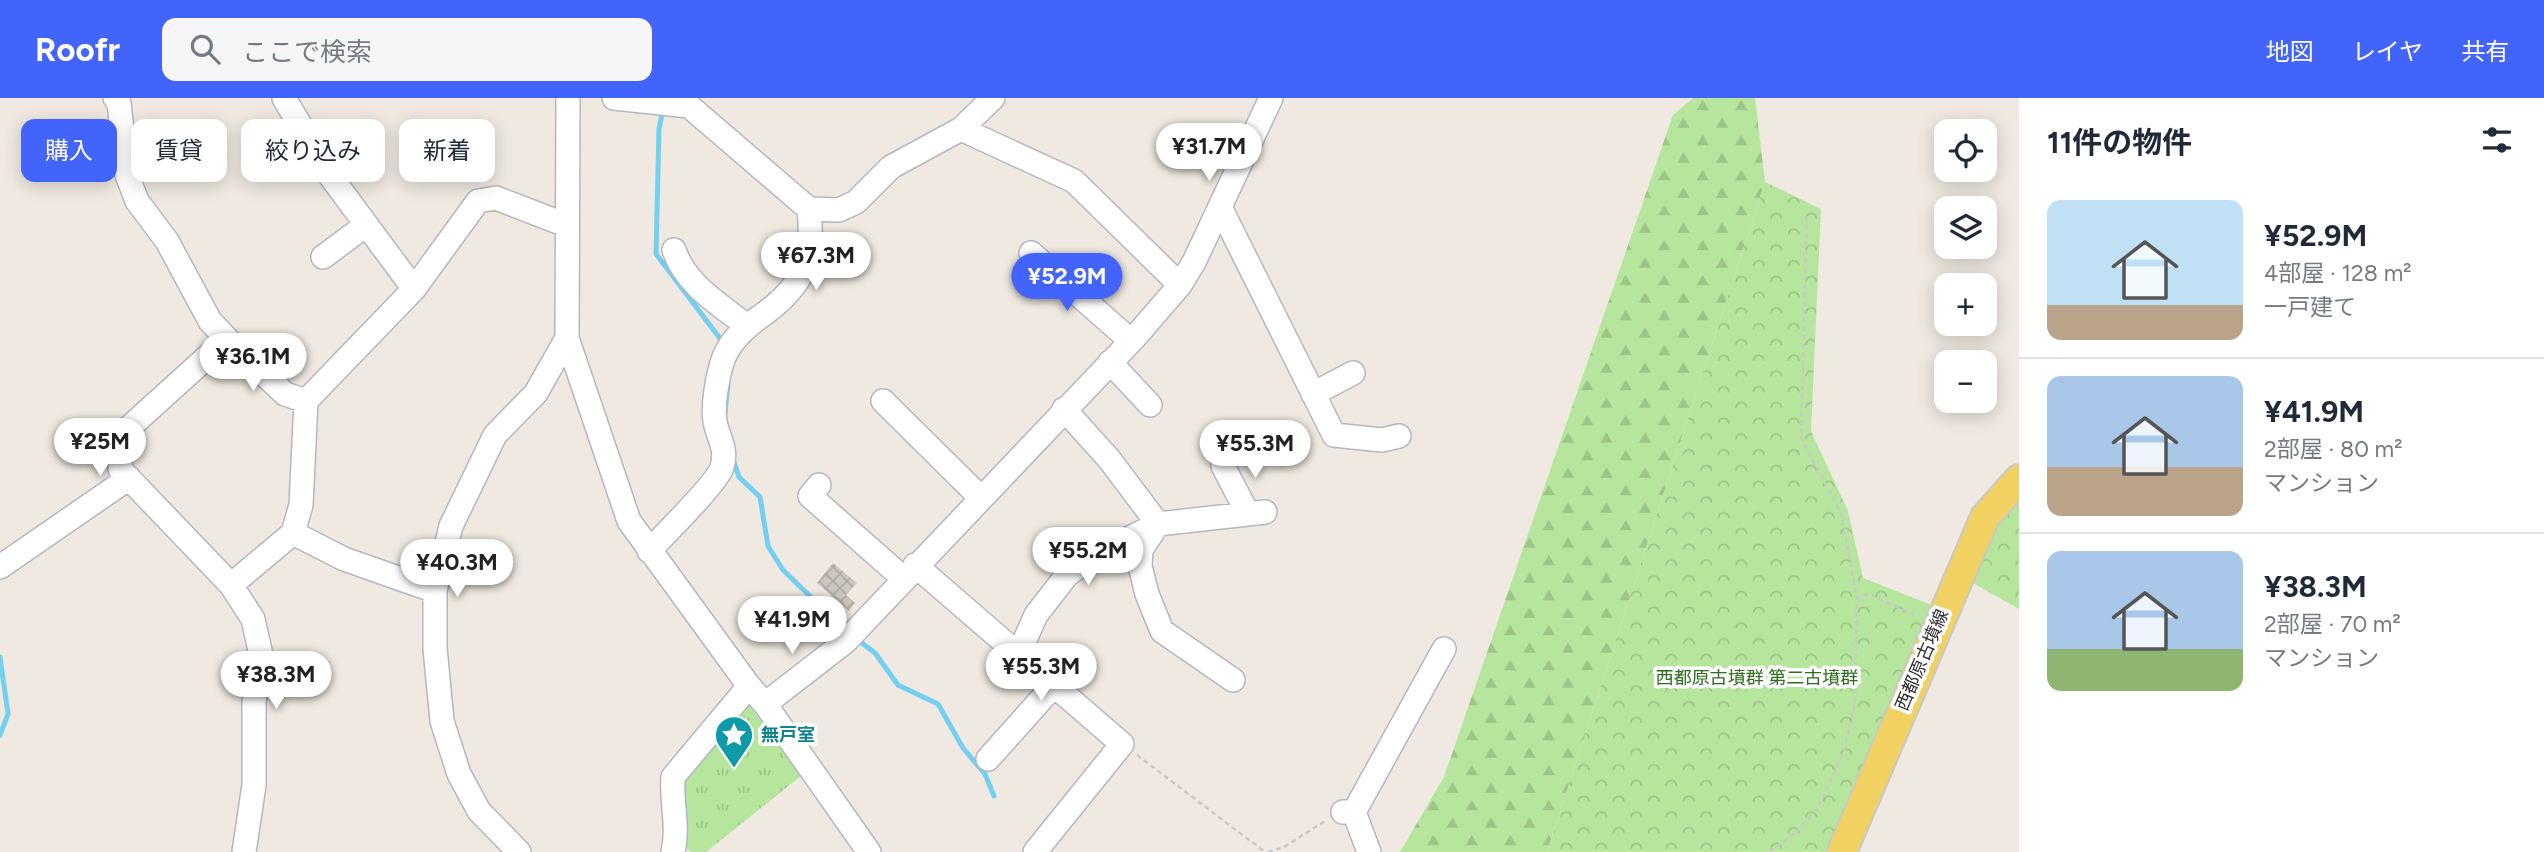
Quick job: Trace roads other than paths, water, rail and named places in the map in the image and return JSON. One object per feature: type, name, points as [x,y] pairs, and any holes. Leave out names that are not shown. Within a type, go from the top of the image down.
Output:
[{"type":"main road","name":"西都原古墳線","points":[[1842,852],[1985,517],[2019,479]]},
{"type":"street","points":[[115,98],[119,103],[127,175],[137,201],[167,241],[210,321],[285,394],[306,401]]},
{"type":"street","points":[[284,98],[331,177],[414,289]]},
{"type":"street","points":[[568,98],[567,338],[629,521],[749,686],[765,704],[869,852]]},
{"type":"street","points":[[614,98],[689,106],[809,209],[839,210],[856,202],[891,167],[961,129],[993,98]]},
{"type":"street","points":[[765,704],[851,636],[1063,409],[1131,341],[1180,285],[1221,209],[1271,98]]},
{"type":"street","points":[[961,129],[1074,181],[1180,285]]},
{"type":"street","points":[[231,585],[293,533],[301,505],[306,401],[414,289],[478,201],[496,198],[566,225]]},
{"type":"street","points":[[649,551],[722,470],[723,441],[715,424],[716,410],[735,341],[777,304],[806,270],[812,242],[809,209]]},
{"type":"street","points":[[1221,209],[1334,435],[1382,440],[1399,436]]},
{"type":"street","points":[[323,257],[366,225]]},
{"type":"street","points":[[674,250],[680,268],[735,341]]},
{"type":"street","points":[[1031,253],[1131,341]]},
{"type":"street","points":[[519,852],[479,811],[459,774],[442,721],[435,591],[452,526],[495,435],[536,393],[567,338]]},
{"type":"street","points":[[227,340],[121,435],[120,469],[231,585],[253,619],[261,655],[254,702],[254,785],[244,852]]},
{"type":"street","points":[[1110,362],[1150,405]]},
{"type":"street","points":[[1313,394],[1353,373]]},
{"type":"street","points":[[883,401],[980,497]]},
{"type":"street","points":[[1063,409],[1109,458],[1158,524]]},
{"type":"street","points":[[1019,653],[1036,615],[1067,575],[1095,555],[1158,524],[1256,513],[1223,466]]},
{"type":"street","points":[[0,567],[129,478]]},
{"type":"street","points":[[819,485],[810,496],[1019,653],[1122,744],[1035,852]]},
{"type":"street","points":[[1158,524],[1141,550],[1140,566],[1147,594],[1162,631],[1233,680]]},
{"type":"street","points":[[293,533],[344,559],[435,591]]},
{"type":"street","points":[[1370,852],[1348,812],[1444,649]]},
{"type":"street","points":[[988,759],[1055,685]]},
{"type":"street","points":[[673,852],[678,832],[672,794],[673,777],[749,686]]},
{"type":"waterway","points":[[663,109],[659,129],[656,254],[725,345]]},
{"type":"waterway","points":[[725,413],[728,384]]},
{"type":"waterway","points":[[732,456],[739,477],[760,497],[768,546],[783,570],[847,632]]},
{"type":"waterway","points":[[858,640],[875,653],[898,685],[938,704],[963,748],[985,774],[994,796]]},
{"type":"waterway","points":[[0,657],[8,714],[0,735]]},
{"type":"place","name":"無戸室","points":[[734,769]]},
{"type":"park label","name":"西都原古墳群 第二古墳群","points":[[1757,678]]}]
